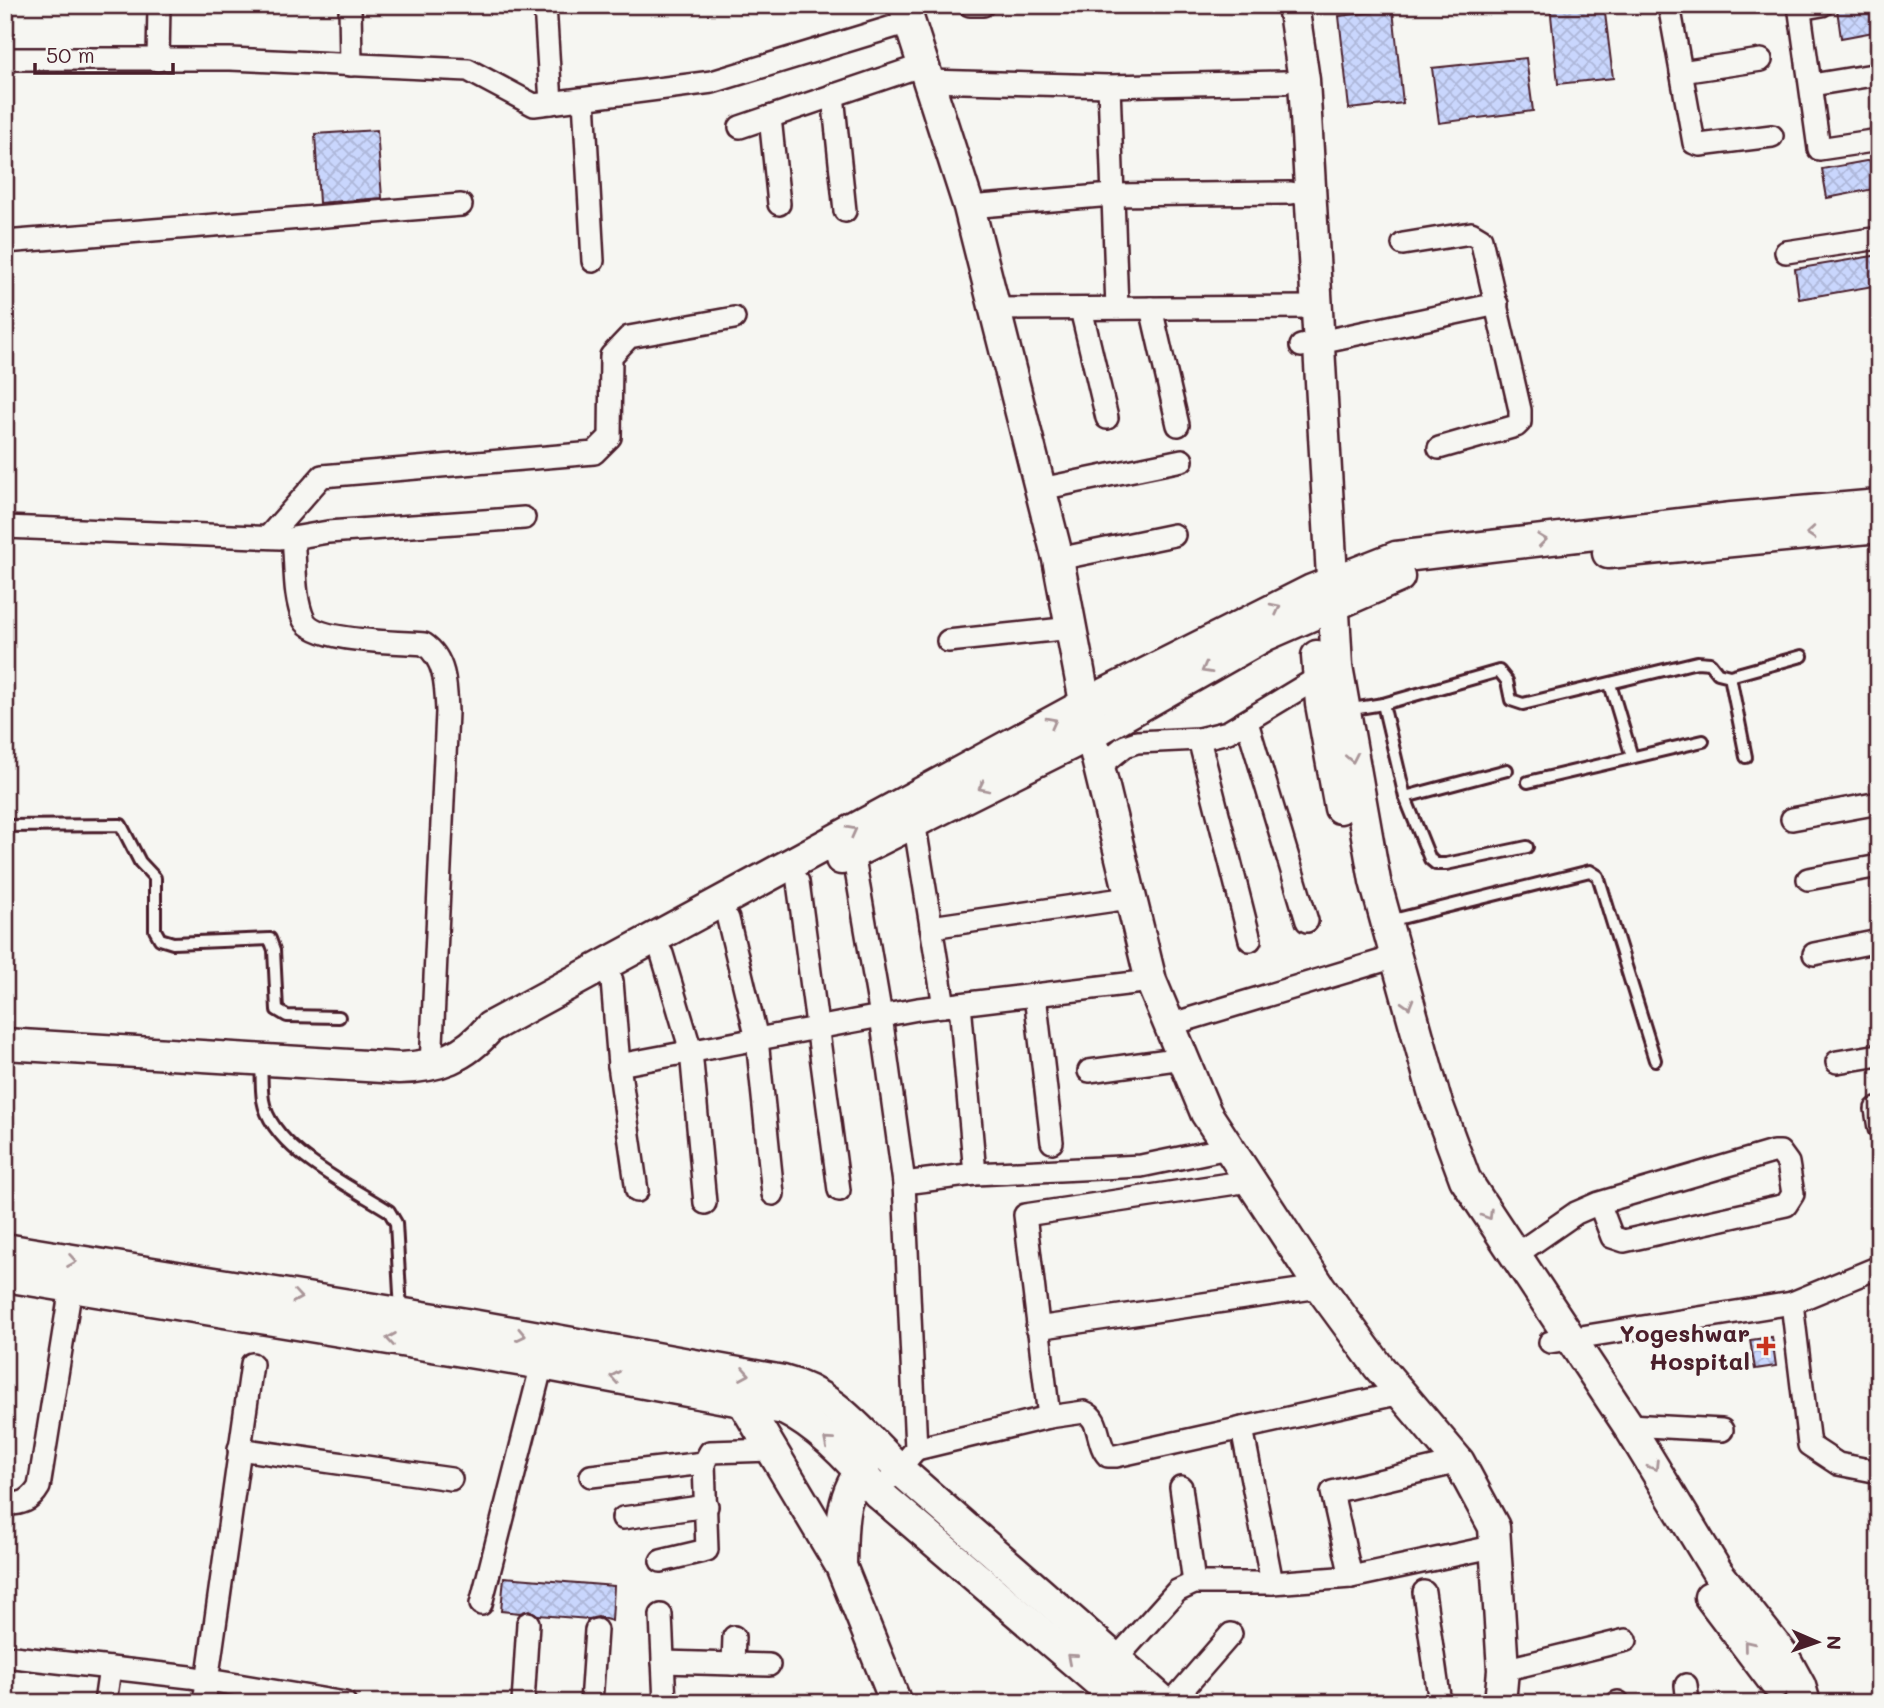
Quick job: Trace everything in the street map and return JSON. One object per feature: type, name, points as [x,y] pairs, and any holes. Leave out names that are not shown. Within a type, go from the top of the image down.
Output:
[{"type":"street","points":[[158,60],[159,5]]},
{"type":"street","points":[[349,5],[351,65]]},
{"type":"street","points":[[545,5],[551,103]]},
{"type":"street","points":[[970,5],[983,5]]},
{"type":"street","points":[[1273,5],[1284,82],[1291,193],[1310,345],[1328,672],[1321,705],[1355,886],[1385,960],[1448,1140],[1465,1179],[1514,1256],[1561,1340],[1732,1610],[1766,1667],[1783,1703]]},
{"type":"street","points":[[1293,5],[1304,80],[1307,307]]},
{"type":"street","points":[[1669,5],[1694,143],[1700,145],[1772,136]]},
{"type":"street","points":[[1822,5],[1799,7],[1819,149],[1879,140]]},
{"type":"street","points":[[5,59],[230,59],[468,69],[534,105],[712,82],[906,13],[969,207],[1041,489],[1058,559],[1098,767],[1151,981],[1206,1113],[1320,1287],[1401,1393],[1459,1462],[1494,1527],[1503,1670],[1500,1703]]},
{"type":"street","points":[[1681,72],[1761,60]]},
{"type":"street","points":[[740,127],[833,95],[925,73],[1109,86],[1284,82]]},
{"type":"street","points":[[1812,85],[1879,74]]},
{"type":"street","points":[[1109,86],[1117,308]]},
{"type":"street","points":[[833,95],[845,211]]},
{"type":"street","points":[[584,99],[593,261]]},
{"type":"street","points":[[769,117],[779,204]]},
{"type":"street","points":[[969,207],[1112,195],[1291,193]]},
{"type":"street","points":[[5,242],[461,205]]},
{"type":"street","points":[[1403,244],[1477,235],[1485,246],[1520,422],[1516,426],[1439,448]]},
{"type":"street","points":[[1786,252],[1879,238]]},
{"type":"street","points":[[1310,345],[1497,304]]},
{"type":"street","points":[[995,309],[1307,307]]},
{"type":"street","points":[[1151,308],[1178,425]]},
{"type":"street","points":[[1081,309],[1107,418]]},
{"type":"street","points":[[268,537],[322,476],[594,453],[610,437],[611,356],[629,337],[734,318]]},
{"type":"street","points":[[1041,489],[1182,460]]},
{"type":"street","points":[[474,1045],[496,1044],[914,821],[1091,734],[1266,635],[1396,557],[1732,518],[1879,505]]},
{"type":"street","points":[[5,527],[293,538],[328,532],[524,518]]},
{"type":"street","points":[[5,1044],[399,1068],[446,1062],[474,1045],[490,1027],[1087,703],[1323,599],[1415,574],[1879,527]]},
{"type":"street","points":[[1058,559],[1174,535]]},
{"type":"street","points":[[293,538],[299,606],[304,622],[311,629],[329,635],[424,644],[435,652],[442,667],[447,712],[431,1066]]},
{"type":"street","points":[[948,641],[1072,628]]},
{"type":"street","points":[[1328,672],[1343,710],[1375,881],[1386,921],[1385,960],[1422,1126],[1447,1189],[1497,1268],[1561,1340],[1629,1425],[1718,1573],[1732,1610],[1783,1655],[1800,1686],[1805,1703]]},
{"type":"street","points":[[1098,767],[1125,746],[1137,742],[1199,739],[1228,732],[1328,672]]},
{"type":"street","points":[[1247,722],[1307,920]]},
{"type":"street","points":[[1199,739],[1250,940]]},
{"type":"street","points":[[1792,819],[1879,803]]},
{"type":"street","points":[[914,821],[932,926],[952,1005],[975,1174]]},
{"type":"street","points":[[853,853],[881,1016],[904,1183],[907,1459],[878,1493]]},
{"type":"street","points":[[1808,879],[1879,866]]},
{"type":"street","points":[[798,882],[839,1190]]},
{"type":"street","points":[[932,926],[1129,898]]},
{"type":"street","points":[[728,919],[757,1039],[773,1194]]},
{"type":"street","points":[[1814,954],[1879,941]]},
{"type":"street","points":[[662,954],[691,1051],[705,1203]]},
{"type":"street","points":[[1169,1025],[1385,960]]},
{"type":"street","points":[[612,981],[619,1065],[637,1191]]},
{"type":"street","points":[[619,1065],[881,1016],[1151,981]]},
{"type":"street","points":[[1035,995],[1052,1142]]},
{"type":"street","points":[[1837,1062],[1879,1055]]},
{"type":"street","points":[[1089,1071],[1183,1058]]},
{"type":"street","points":[[904,1183],[975,1174],[1141,1166],[1228,1148]]},
{"type":"street","points":[[1514,1256],[1576,1213],[1599,1203],[1780,1152],[1788,1163],[1793,1195],[1786,1205],[1624,1241],[1612,1237],[1599,1203]]},
{"type":"street","points":[[1049,1417],[1025,1215],[1249,1181]]},
{"type":"street","points":[[5,1249],[401,1314],[795,1384],[833,1403],[869,1459],[878,1493],[1122,1703]]},
{"type":"street","points":[[1561,1340],[1792,1303],[1879,1267]]},
{"type":"street","points":[[5,1276],[542,1364],[742,1400],[784,1409],[869,1459],[907,1459],[1049,1417],[1077,1412],[1090,1414],[1102,1448],[1108,1456],[1401,1393]]},
{"type":"street","points":[[5,1504],[16,1505],[32,1499],[39,1487],[71,1287]]},
{"type":"street","points":[[1037,1328],[1320,1287]]},
{"type":"street","points":[[1792,1303],[1809,1446],[1838,1464],[1879,1472]]},
{"type":"street","points":[[204,1703],[205,1680],[252,1364]]},
{"type":"street","points":[[481,1604],[542,1364]]},
{"type":"street","points":[[742,1400],[841,1566],[896,1703]]},
{"type":"street","points":[[1629,1425],[1722,1430]]},
{"type":"street","points":[[1242,1428],[1272,1583]]},
{"type":"street","points":[[239,1450],[451,1479]]},
{"type":"street","points":[[661,1561],[707,1550],[705,1463],[710,1452],[772,1450]]},
{"type":"street","points":[[841,1566],[844,1503],[869,1459]]},
{"type":"street","points":[[907,1459],[1165,1703]]},
{"type":"street","points":[[1351,1577],[1332,1492],[1459,1462]]},
{"type":"street","points":[[591,1476],[705,1463]]},
{"type":"street","points":[[1181,1487],[1194,1583]]},
{"type":"street","points":[[623,1518],[707,1506]]},
{"type":"street","points":[[1116,1659],[1177,1591],[1194,1583],[1272,1583],[1351,1577],[1497,1546]]},
{"type":"street","points":[[1424,1592],[1440,1703]]},
{"type":"street","points":[[661,1615],[665,1703]]},
{"type":"street","points":[[523,1703],[528,1623]]},
{"type":"street","points":[[591,1703],[596,1630]]},
{"type":"street","points":[[1171,1703],[1231,1634]]},
{"type":"street","points":[[733,1664],[734,1637]]},
{"type":"street","points":[[1503,1670],[1626,1640]]},
{"type":"street","points":[[5,1656],[205,1680],[317,1701],[345,1703]]},
{"type":"street","points":[[663,1662],[769,1665]]},
{"type":"street","points":[[106,1703],[110,1668]]},
{"type":"lane","points":[[1343,710],[1383,704],[1499,671],[1507,681],[1511,700],[1523,704],[1697,662],[1710,663],[1718,673],[1730,676],[1802,656]]},
{"type":"lane","points":[[1730,676],[1746,757]]},
{"type":"lane","points":[[1610,684],[1632,757]]},
{"type":"lane","points":[[1383,704],[1405,797],[1430,859],[1436,864],[1527,847]]},
{"type":"lane","points":[[1528,782],[1703,741]]},
{"type":"lane","points":[[1405,797],[1507,770]]},
{"type":"lane","points":[[5,826],[121,824],[140,862],[155,878],[155,930],[160,939],[173,943],[271,939],[274,950],[276,1010],[287,1016],[339,1017]]},
{"type":"lane","points":[[1386,921],[1590,871],[1598,876],[1655,1060]]},
{"type":"lane","points":[[261,1059],[263,1101],[272,1124],[291,1148],[389,1212],[396,1223],[401,1314]]},
{"type":"building","points":[[1550,5],[1604,5],[1613,78],[1558,84]]},
{"type":"building","points":[[1874,5],[1879,31],[1841,38],[1837,9]]},
{"type":"building","points":[[1393,10],[1403,103],[1349,109],[1339,16]]},
{"type":"building","points":[[1526,58],[1533,111],[1439,123],[1432,68]]},
{"type":"building","points":[[377,130],[382,198],[319,203],[315,134]]},
{"type":"building","points":[[1879,161],[1879,188],[1827,198],[1822,169]]},
{"type":"building","points":[[1879,255],[1879,285],[1799,299],[1795,269]]},
{"type":"building","points":[[1772,1337],[1776,1366],[1755,1369],[1750,1340]]},
{"type":"building","points":[[504,1577],[614,1586],[612,1621],[598,1617],[589,1619],[538,1615],[529,1610],[520,1613],[501,1611]]},
{"type":"place","name":"Yogeshwar Hospital","points":[[1766,1346]]}]
